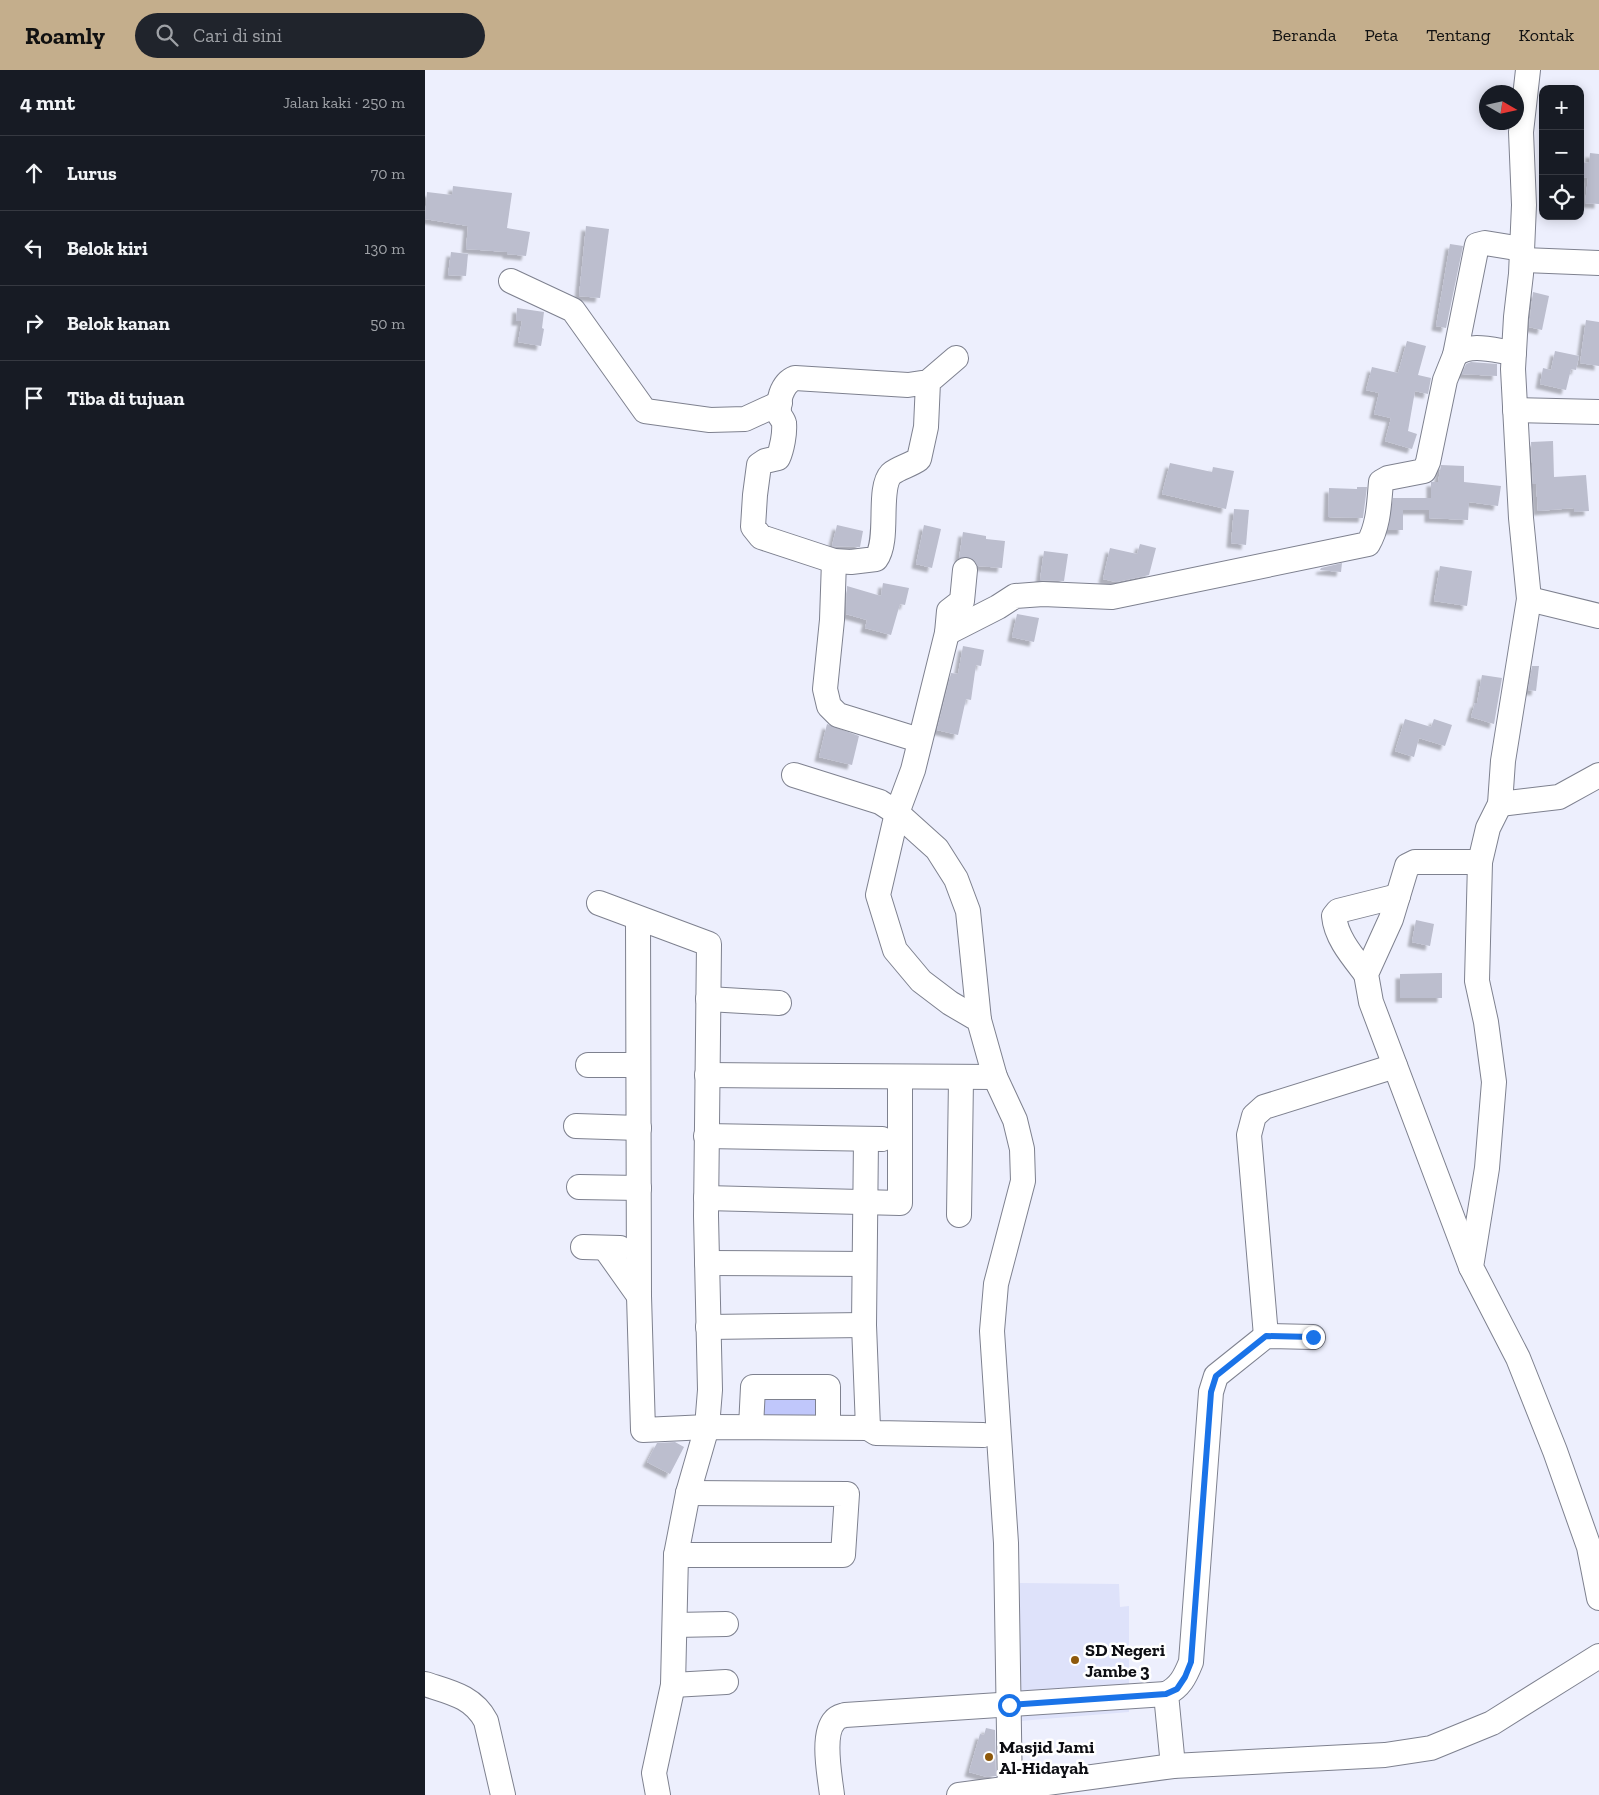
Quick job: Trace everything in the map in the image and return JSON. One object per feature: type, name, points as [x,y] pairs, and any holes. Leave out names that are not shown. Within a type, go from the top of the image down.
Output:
[{"type":"street","points":[[1471,1267],[1487,1168],[1494,1082],[1487,1022],[1477,981],[1480,862],[1488,828],[1500,804],[1503,761],[1529,599],[1521,518],[1513,353],[1525,205],[1521,132],[1528,70]]},
{"type":"street","points":[[947,633],[998,607],[1015,596],[1043,594],[1112,597],[1368,544],[1378,516],[1381,482],[1388,478],[1423,471],[1428,462],[1445,380],[1455,355],[1477,245],[1485,243],[1522,254],[1599,263]]},
{"type":"street","points":[[511,282],[573,310],[645,411],[710,420],[745,419],[781,403]]},
{"type":"street","points":[[1455,355],[1460,351],[1473,348],[1513,353]]},
{"type":"street","points":[[928,382],[926,427],[919,459],[891,475],[886,483],[879,554],[871,560],[834,561],[771,542],[761,537],[753,527],[759,465],[765,461],[778,458],[781,452],[784,423],[779,414],[783,387],[788,380],[795,378],[908,385],[928,382],[956,358]]},
{"type":"street","points":[[1515,410],[1599,412]]},
{"type":"street","points":[[834,561],[832,620],[825,689],[829,706],[837,715],[919,740]]},
{"type":"street","points":[[965,570],[962,601],[949,609],[947,633],[913,770],[897,813],[878,895],[895,950],[921,981],[950,1003],[979,1020]]},
{"type":"street","points":[[1529,599],[1599,616]]},
{"type":"street","points":[[794,775],[880,802],[897,813],[937,849],[956,879],[968,911],[979,1020],[995,1077],[1015,1120],[1022,1148],[1023,1181],[996,1284],[992,1331],[1006,1543],[1010,1791]]},
{"type":"street","points":[[1500,804],[1559,797],[1599,775]]},
{"type":"street","points":[[1366,974],[1382,941],[1407,866],[1415,862],[1480,862]]},
{"type":"street","points":[[1398,896],[1338,911],[1334,916],[1335,925],[1347,949],[1366,974],[1371,1002],[1471,1267],[1518,1358],[1555,1451],[1589,1547],[1599,1598]]},
{"type":"street","points":[[599,903],[709,944],[706,1198],[710,1390],[707,1427],[689,1493],[676,1556],[673,1685],[654,1773],[658,1795]]},
{"type":"street","points":[[638,919],[639,1296],[643,1430],[707,1427],[828,1427],[868,1428],[876,1433],[983,1434]]},
{"type":"street","points":[[708,999],[779,1003]]},
{"type":"street","points":[[588,1065],[638,1065]]},
{"type":"street","points":[[1266,1336],[1249,1135],[1254,1116],[1264,1107],[1395,1066]]},
{"type":"street","points":[[707,1075],[961,1079],[995,1077]]},
{"type":"street","points":[[706,1198],[900,1203],[900,1078]]},
{"type":"street","points":[[959,1215],[961,1079]]},
{"type":"street","points":[[576,1126],[639,1128]]},
{"type":"street","points":[[706,1136],[899,1139]]},
{"type":"street","points":[[867,1139],[864,1325],[868,1428]]},
{"type":"street","points":[[579,1188],[639,1188]]},
{"type":"street","points":[[639,1249],[594,1248],[639,1296]]},
{"type":"street","points":[[707,1263],[864,1264]]},
{"type":"street","points":[[708,1327],[864,1325]]},
{"type":"street","points":[[832,1795],[827,1751],[830,1728],[835,1719],[845,1715],[1166,1694],[1177,1689],[1185,1677],[1191,1662],[1211,1392],[1216,1376],[1266,1336],[1313,1337]]},
{"type":"street","points":[[751,1427],[753,1386],[828,1387],[828,1427]]},
{"type":"street","points":[[676,1556],[843,1555],[847,1494],[689,1493]]},
{"type":"street","points":[[675,1625],[726,1624]]},
{"type":"street","points":[[959,1795],[1010,1791],[1173,1766],[1385,1755],[1431,1748],[1492,1723],[1599,1656]]},
{"type":"street","points":[[673,1685],[726,1682]]},
{"type":"street","points":[[425,1684],[463,1697],[481,1712],[486,1721],[503,1795]]},
{"type":"street","points":[[1166,1694],[1173,1766]]},
{"type":"shaded area","points":[[761,1391],[816,1392],[815,1423],[760,1421]]},
{"type":"shaded area","name":"SD Negeri Jambe 3","points":[[1020,1583],[1119,1584],[1120,1607],[1129,1606],[1129,1712],[1020,1721]]},
{"type":"building","points":[[1590,153],[1599,154],[1599,204],[1585,203],[1588,178],[1584,178],[1584,162],[1589,163]]},
{"type":"building","points":[[453,186],[512,193],[507,228],[530,232],[526,256],[507,254],[507,252],[466,249],[468,226],[425,219],[427,192],[452,195]]},
{"type":"building","points":[[586,226],[609,229],[600,298],[579,296]]},
{"type":"building","points":[[1450,244],[1463,246],[1446,328],[1436,326]]},
{"type":"building","points":[[451,252],[468,254],[466,276],[448,275]]},
{"type":"building","points":[[1533,292],[1549,296],[1542,330],[1529,327]]},
{"type":"building","points":[[517,308],[544,312],[541,346],[518,342],[522,321],[516,321]]},
{"type":"building","points":[[1586,320],[1599,322],[1599,366],[1580,363]]},
{"type":"building","points":[[1407,341],[1426,346],[1418,375],[1431,378],[1428,394],[1415,391],[1408,431],[1417,434],[1412,449],[1385,441],[1391,418],[1374,414],[1379,393],[1366,390],[1372,367],[1398,373]]},
{"type":"building","points":[[1555,351],[1579,356],[1576,370],[1571,369],[1566,390],[1540,384],[1543,368],[1551,370]]},
{"type":"building","points":[[1471,362],[1497,364],[1497,376],[1462,374],[1466,364]]},
{"type":"building","points":[[1553,441],[1554,477],[1586,475],[1589,511],[1574,512],[1574,508],[1538,511],[1536,484],[1533,484],[1531,442]]},
{"type":"building","points":[[1170,463],[1212,472],[1213,467],[1234,471],[1226,509],[1162,494]]},
{"type":"building","points":[[1441,465],[1464,466],[1464,482],[1501,486],[1498,506],[1469,502],[1468,520],[1429,518],[1429,510],[1403,510],[1403,530],[1388,530],[1393,498],[1431,498],[1431,482],[1438,482]]},
{"type":"building","points":[[1357,487],[1367,487],[1363,518],[1328,517],[1329,488],[1357,489]]},
{"type":"building","points":[[1234,509],[1249,510],[1246,545],[1231,543]]},
{"type":"building","points":[[837,525],[863,531],[860,547],[832,546]]},
{"type":"building","points":[[924,525],[941,529],[932,568],[916,564]]},
{"type":"building","points":[[963,532],[986,536],[986,539],[1005,541],[1002,568],[978,566],[973,559],[959,558]]},
{"type":"building","points":[[1140,544],[1156,548],[1149,575],[1116,582],[1103,579],[1110,548],[1137,554]]},
{"type":"building","points":[[1044,551],[1068,554],[1064,581],[1040,580]]},
{"type":"building","points":[[1342,563],[1341,572],[1320,570],[1321,568]]},
{"type":"building","points":[[1440,566],[1472,571],[1467,606],[1434,601]]},
{"type":"building","points":[[883,583],[909,588],[905,605],[900,604],[891,635],[865,628],[867,620],[846,614],[847,586],[881,596]]},
{"type":"building","points":[[1017,614],[1039,618],[1034,642],[1012,637]]},
{"type":"building","points":[[963,646],[984,650],[981,666],[976,665],[971,700],[966,699],[958,735],[937,730],[951,673],[958,674]]},
{"type":"building","points":[[1532,666],[1539,666],[1536,691],[1528,690]]},
{"type":"building","points":[[1482,675],[1502,678],[1494,724],[1471,717],[1475,703],[1477,703]]},
{"type":"building","points":[[1405,719],[1431,727],[1434,719],[1452,725],[1445,746],[1419,738],[1414,757],[1395,751]]},
{"type":"building","points":[[827,724],[859,736],[852,765],[819,757]]},
{"type":"building","points":[[1416,920],[1434,924],[1430,946],[1412,942]]},
{"type":"building","points":[[1442,973],[1442,998],[1400,998],[1400,974]]},
{"type":"building","points":[[675,1442],[684,1447],[670,1474],[647,1462],[657,1443]]},
{"type":"building","name":"Masjid Jami Al-Hidayah","points":[[986,1728],[995,1730],[996,1776],[987,1777],[969,1772],[980,1734],[984,1735]]},
{"type":"place","name":"SD Negeri Jambe 3","points":[[1075,1660]]},
{"type":"place","name":"Masjid Jami Al-Hidayah","points":[[989,1757]]},
{"type":"route","points":[[1009,1705],[1166,1694],[1177,1689],[1185,1677],[1191,1662],[1196,1566],[1205,1488],[1208,1411],[1216,1376],[1266,1336],[1313,1337]]}]
